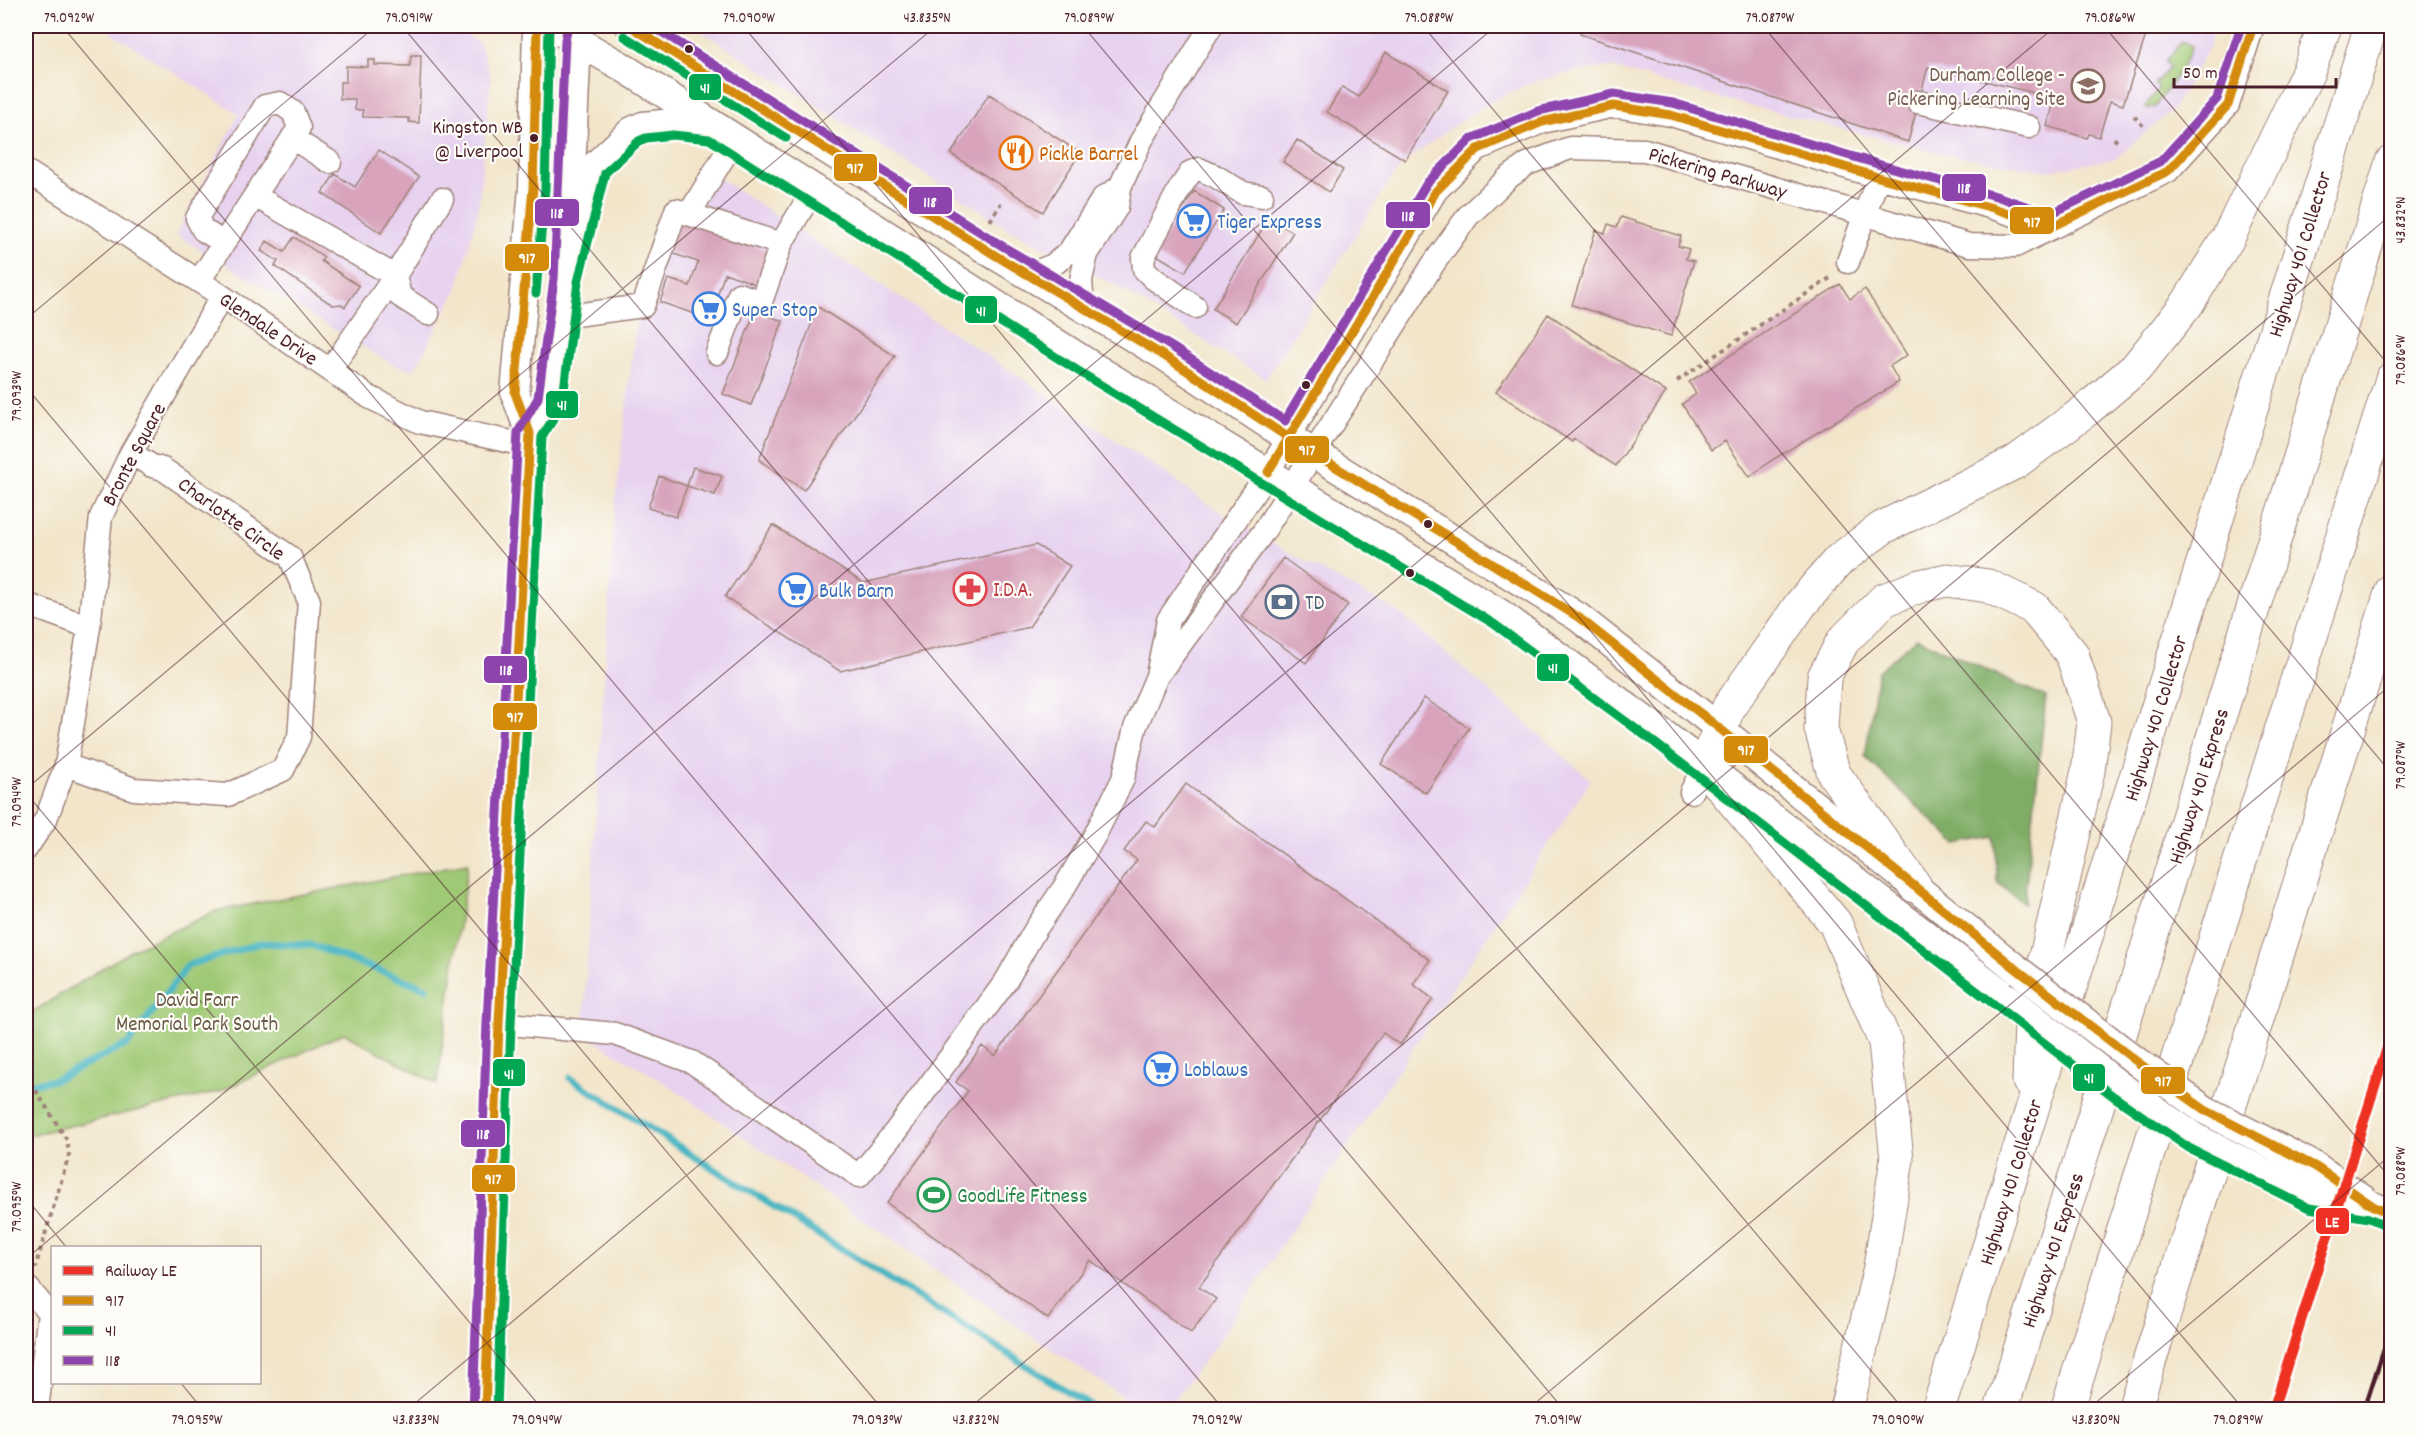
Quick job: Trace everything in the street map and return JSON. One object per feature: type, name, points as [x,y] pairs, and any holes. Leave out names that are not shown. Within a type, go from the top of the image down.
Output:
[{"type":"highway","points":[[1846,1410],[1880,1267],[1897,1159],[1885,1041],[1835,923],[1697,779],[1729,707],[1801,604],[1839,560],[1882,528],[2016,462],[2085,411],[2136,368],[2187,304],[2228,238],[2308,72],[2325,26]]},
{"type":"highway","name":"Highway 401 Collector","points":[[1938,1410],[2370,26]]},
{"type":"highway","name":"Highway 401 Express","points":[[2001,1410],[2148,946],[2391,162]]},
{"type":"highway","points":[[2067,1410],[2391,378]]},
{"type":"highway","points":[[1915,886],[1834,774],[1821,729],[1824,677],[1843,641],[1884,600],[1920,585],[1947,580],[1988,586],[2034,608],[2072,654],[2094,722],[2088,771],[2031,1023],[2027,1127]]},
{"type":"highway","points":[[2134,1410],[2391,590]]},
{"type":"main road","points":[[485,1410],[499,1023],[529,440],[515,393],[533,188],[537,26]]},
{"type":"main road","points":[[551,26],[578,33],[621,66],[724,133],[1097,369],[1501,614],[1662,733],[1697,779],[2008,998],[2120,1086],[2194,1137],[2314,1197],[2382,1211]]},
{"type":"main road","points":[[630,26],[1028,275],[1166,357],[1289,438],[1578,617],[2019,971],[2140,1064],[2205,1110],[2316,1167],[2382,1211]]},
{"type":"main road","points":[[566,280],[578,33]]},
{"type":"main road","points":[[529,440],[550,402],[566,280],[594,167],[632,131],[643,126],[673,123],[724,133]]},
{"type":"street","points":[[1083,308],[1081,280],[1087,254],[1117,207],[1120,187],[1142,141],[1211,26]]},
{"type":"street","name":"Pickering Parkway","points":[[1157,676],[1293,489],[1434,263],[1468,216],[1508,178],[1527,164],[1570,148],[1645,150],[1969,245],[2015,246],[2168,171],[2228,105],[2253,26]]},
{"type":"street","points":[[1918,102],[2029,127]]},
{"type":"street","points":[[199,281],[255,196],[292,138],[299,128],[293,112],[280,103],[265,106],[197,218],[203,230],[224,243]]},
{"type":"street","name":"Pickering Parkway","points":[[1157,676],[1167,620],[1268,472],[1436,191],[1478,149],[1542,122],[1614,106],[1671,115],[1878,177],[1994,208],[2051,227]]},
{"type":"street","points":[[690,214],[724,133]]},
{"type":"street","points":[[292,138],[330,162]]},
{"type":"street","points":[[1196,307],[1152,278],[1144,269],[1143,258],[1180,188],[1191,172],[1199,169],[1243,193],[1262,196]]},
{"type":"street","name":"Glendale Drive","points":[[26,171],[222,296],[369,397],[420,422],[529,440]]},
{"type":"street","points":[[1845,266],[1878,177]]},
{"type":"street","points":[[1028,275],[1053,265],[1069,252],[1103,198],[1120,187]]},
{"type":"street","points":[[717,352],[739,294],[761,302],[781,244],[813,190]]},
{"type":"street","points":[[255,196],[395,276],[400,296],[428,314]]},
{"type":"street","points":[[330,370],[395,276],[442,199]]},
{"type":"street","points":[[560,317],[643,306],[676,210],[781,244]]},
{"type":"street","name":"Bronte Square","points":[[26,849],[46,819],[66,765],[88,627],[101,517],[131,453],[222,296]]},
{"type":"street","name":"Charlotte Circle","points":[[66,765],[134,789],[228,795],[283,770],[299,737],[309,601],[290,557],[162,469],[152,466],[131,453]]},
{"type":"street","points":[[26,604],[88,627]]},
{"type":"street","points":[[499,1023],[615,1034],[692,1062],[859,1176],[895,1132],[1006,981],[1035,930],[1095,836],[1124,779],[1135,728],[1157,676]]},
{"type":"street","points":[[27,1289],[49,1313],[37,1410]]},
{"type":"path","points":[[2134,116],[2143,126]]},
{"type":"path","points":[[2114,138],[2119,145]]},
{"type":"path","points":[[990,221],[1001,203]]},
{"type":"path","points":[[1677,381],[1845,266]]},
{"type":"path","points":[[26,1075],[67,1140],[69,1155],[27,1289]]},
{"type":"shaded area","points":[[101,26],[456,26],[480,44],[491,78],[478,211],[457,290],[414,370],[392,364],[176,235],[239,114]]},
{"type":"shaded area","points":[[693,26],[2213,26],[2209,48],[2173,109],[2116,158],[2048,171],[1938,153],[1727,100],[1609,67],[1572,72],[1531,83],[1496,99],[1454,125],[1402,165],[1388,183],[1266,379],[1114,285],[1008,228]]},
{"type":"shaded area","points":[[700,165],[1174,479],[1204,502],[1288,552],[1400,613],[1591,780],[1213,1349],[1167,1409],[1142,1409],[1046,1346],[665,1083],[583,1034],[614,514],[641,280]]},
{"type":"green space","points":[[2182,41],[2192,46],[2182,68],[2154,108],[2151,106],[2148,109],[2145,106],[2159,89],[2155,84],[2170,67],[2165,62]]},
{"type":"green space","points":[[1917,638],[2046,697],[2024,904],[1997,882],[1995,837],[1957,844],[1865,757],[1878,671]]},
{"type":"green space","name":"David Farr Memorial Park South","points":[[468,863],[437,1084],[344,1033],[219,1092],[26,1136],[26,1016],[132,950],[216,911]]},
{"type":"building","points":[[1583,26],[2149,26],[2123,105],[2110,101],[2099,137],[2089,134],[2087,138],[2047,126],[2054,103],[2030,92],[1928,67],[1908,142],[1580,34]]},
{"type":"building","points":[[1386,52],[1448,91],[1405,160],[1327,112],[1342,87],[1359,97]]},
{"type":"building","points":[[411,55],[421,55],[419,123],[409,122],[409,118],[363,117],[363,110],[355,110],[355,99],[340,99],[340,82],[346,82],[346,66],[368,67],[368,60],[375,60],[375,65],[410,66]]},
{"type":"building","name":"Pickle Barrel","points":[[989,94],[1080,153],[1043,212],[951,154]]},
{"type":"building","points":[[1297,140],[1343,170],[1329,192],[1283,162]]},
{"type":"building","points":[[379,150],[419,177],[381,233],[322,193],[335,174],[355,187]]},
{"type":"building","points":[[1194,191],[1224,210],[1185,272],[1155,254]]},
{"type":"building","points":[[1621,217],[1681,236],[1678,246],[1689,249],[1686,259],[1694,261],[1671,336],[1572,305],[1596,230],[1605,233],[1608,224],[1617,227]]},
{"type":"building","points":[[1269,218],[1293,232],[1236,323],[1213,309]]},
{"type":"building","points":[[678,220],[769,251],[758,285],[725,273],[709,319],[660,302],[668,279],[690,286],[698,262],[668,252]]},
{"type":"building","points":[[294,237],[324,257],[321,261],[359,286],[345,307],[328,302],[275,266],[278,261],[261,251],[267,241],[284,252]]},
{"type":"building","points":[[1840,284],[1850,299],[1865,289],[1907,355],[1890,366],[1899,382],[1769,462],[1750,477],[1725,441],[1711,450],[1682,404],[1696,394],[1689,382]]},
{"type":"building","points":[[818,307],[895,356],[804,490],[759,460]]},
{"type":"building","points":[[755,311],[783,321],[751,405],[723,394]]},
{"type":"building","points":[[1548,314],[1666,392],[1616,466],[1574,439],[1572,442],[1496,392]]},
{"type":"building","points":[[693,467],[722,476],[715,495],[687,486]]},
{"type":"building","points":[[659,476],[687,486],[676,517],[648,508]]},
{"type":"building","points":[[773,525],[863,583],[1036,545],[1070,566],[1029,627],[840,671],[725,597]]},
{"type":"building","points":[[1283,558],[1348,605],[1306,663],[1241,617]]},
{"type":"building","points":[[1424,698],[1469,728],[1426,793],[1381,764]]},
{"type":"building","name":"Loblaws","points":[[1186,784],[1430,960],[1413,984],[1433,999],[1400,1045],[1383,1033],[1199,1287],[1216,1299],[1191,1333],[1090,1260],[1048,1319],[887,1203],[968,1091],[956,1082],[982,1046],[995,1056],[1137,860],[1124,851],[1146,821],[1155,827]]},
{"type":"waterway","points":[[26,1084],[55,1080],[128,1044],[188,965],[261,943],[311,945],[426,988]]},
{"type":"waterway","points":[[570,1078],[1097,1410]]},
{"type":"railway","points":[[2364,1410],[2392,1324]]},
{"type":"rail line","name":"LE","points":[[2273,1410],[2392,1032]]},
{"type":"transit line","name":"917","points":[[485,1410],[499,1023],[530,433],[515,393],[533,188],[537,26]]},
{"type":"transit line","name":"41","points":[[536,293],[545,188],[549,26]]},
{"type":"transit line","name":"118","points":[[473,1410],[487,1022],[518,432],[538,398],[554,279],[565,40],[568,26]]},
{"type":"transit line","name":"917","points":[[630,26],[998,257],[1166,357],[1289,438],[1578,617],[2019,971],[2140,1064],[2205,1110],[2316,1167],[2373,1206],[2392,1215]]},
{"type":"transit line","name":"118","points":[[652,26],[1004,247],[1172,347],[1285,421],[1427,183],[1471,139],[1538,111],[1614,94],[1673,103],[1881,165],[1996,196],[2050,214],[2161,161],[2217,99],[2241,26]]},
{"type":"transit line","name":"917","points":[[1268,472],[1436,191],[1478,149],[1542,122],[1614,106],[1671,115],[1878,177],[1993,208],[2051,227],[2168,171],[2228,105],[2253,26]]},
{"type":"transit line","name":"41","points":[[624,36],[786,138]]},
{"type":"transit line","name":"41","points":[[497,1410],[511,1024],[542,437],[562,405],[578,282],[605,173],[639,141],[673,135],[709,139],[1091,379],[1494,624],[1655,743],[2113,1096],[2189,1148],[2309,1208],[2369,1218],[2387,1226]]},
{"type":"place","name":"Durham College - Pickering Learning Site","points":[[2088,86]]},
{"type":"place","name":"Kingston WB @ Liverpool","points":[[534,138]]},
{"type":"place","name":"Pickle Barrel","points":[[1016,153]]},
{"type":"place","name":"Tiger Express","points":[[1194,221]]},
{"type":"place","name":"Super Stop","points":[[709,309]]},
{"type":"place","name":"I.D.A.","points":[[970,589]]},
{"type":"place","name":"Bulk Barn","points":[[796,590]]},
{"type":"place","name":"TD","points":[[1282,602]]},
{"type":"place","name":"Loblaws","points":[[1161,1069]]},
{"type":"place","name":"GoodLife Fitness","points":[[934,1195]]}]
